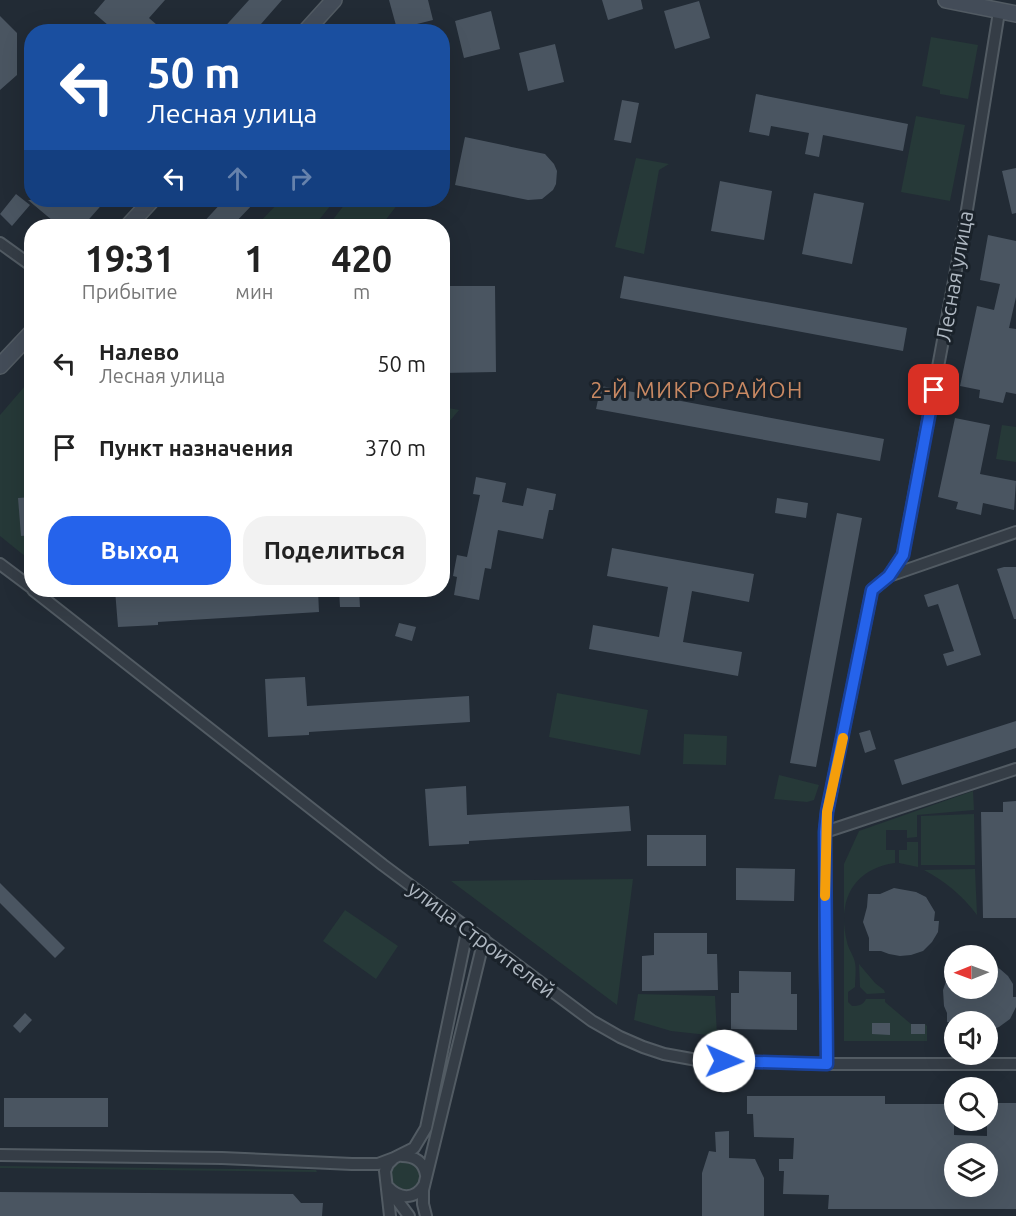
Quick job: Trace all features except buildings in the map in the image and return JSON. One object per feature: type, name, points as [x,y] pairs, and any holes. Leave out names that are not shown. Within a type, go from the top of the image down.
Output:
[{"type":"street","points":[[312,24],[334,0]]},
{"type":"street","points":[[946,0],[1016,14]]},
{"type":"street","name":"Лесная улица","points":[[827,1064],[825,832],[827,812],[872,590],[889,576],[903,555],[965,222],[999,12]]},
{"type":"street","points":[[134,219],[146,207]]},
{"type":"street","points":[[0,243],[24,260]]},
{"type":"street","points":[[0,366],[24,340]]},
{"type":"street","points":[[889,576],[1016,532]]},
{"type":"street","name":"улица Строителей","points":[[0,564],[24,583]]},
{"type":"street","name":"улица Строителей","points":[[42,597],[383,865],[592,1021],[620,1037],[664,1054],[698,1060],[827,1064],[1016,1064]]},
{"type":"street","points":[[825,832],[1016,770]]},
{"type":"street","points":[[390,1216],[385,1171],[388,1164],[414,1148],[426,1128],[468,927]]},
{"type":"street","points":[[426,1216],[423,1204],[425,1181],[484,939]]},
{"type":"street","points":[[0,1155],[222,1158],[352,1164],[378,1164],[398,1157],[410,1156],[418,1159],[423,1165],[425,1181],[416,1194],[400,1197],[387,1187]]},
{"type":"street","points":[[387,1187],[409,1216]]},
{"type":"green space","points":[[931,37],[978,45],[968,99],[940,94],[940,90],[922,86]]},
{"type":"green space","points":[[916,116],[965,125],[950,201],[901,192]]},
{"type":"green space","points":[[636,158],[669,164],[659,170],[644,254],[615,247]]},
{"type":"green space","points":[[274,207],[329,207],[320,219],[263,219]]},
{"type":"green space","points":[[343,207],[396,207],[386,219],[333,219]]},
{"type":"green space","points":[[24,387],[24,555],[0,536],[0,415]]},
{"type":"green space","points":[[450,408],[459,410],[450,421]]},
{"type":"green space","points":[[1002,425],[1016,427],[1016,462],[996,459]]},
{"type":"green space","points":[[557,693],[648,710],[640,755],[549,737]]},
{"type":"green space","points":[[684,734],[727,736],[726,765],[683,764]]},
{"type":"green space","points":[[779,775],[819,785],[814,800],[807,802],[774,799]]},
{"type":"green space","points":[[973,791],[974,810],[917,815],[917,837],[907,838],[907,830],[886,830],[886,850],[895,850],[895,863],[880,866],[858,880],[846,901],[844,914],[844,864],[859,831]]},
{"type":"green space","points":[[974,814],[975,865],[921,865],[921,816]]},
{"type":"green space","points":[[907,842],[918,842],[918,867],[899,863],[899,850],[907,850]]},
{"type":"green space","points":[[975,869],[977,915],[953,890],[924,870]]},
{"type":"green space","points":[[633,879],[617,1005],[451,881]]},
{"type":"green space","points":[[345,910],[398,946],[376,979],[323,941]]},
{"type":"green space","points":[[844,927],[856,969],[855,987],[848,992],[848,1002],[854,1006],[862,1004],[866,999],[885,999],[885,1002],[911,1024],[911,1034],[925,1034],[925,1024],[927,1026],[927,1041],[844,1041]]},
{"type":"green space","points":[[859,964],[885,993],[867,994],[860,987]]},
{"type":"green space","points":[[638,994],[715,996],[717,1036],[671,1031],[634,1020]]},
{"type":"green space","points":[[405,1161],[416,1165],[420,1176],[416,1187],[405,1191],[394,1187],[390,1176],[394,1165]]},
{"type":"green space","points":[[0,1166],[316,1170],[317,1172],[0,1168]]},
{"type":"slow traffic","points":[[825,896],[827,812],[843,738]]},
{"type":"district","name":"2-Й МИКРОРАЙОН","points":[[697,389]]},
{"type":"route","points":[[724,1061],[827,1064],[825,921],[827,812],[872,590],[889,576],[903,555],[934,390]]}]
